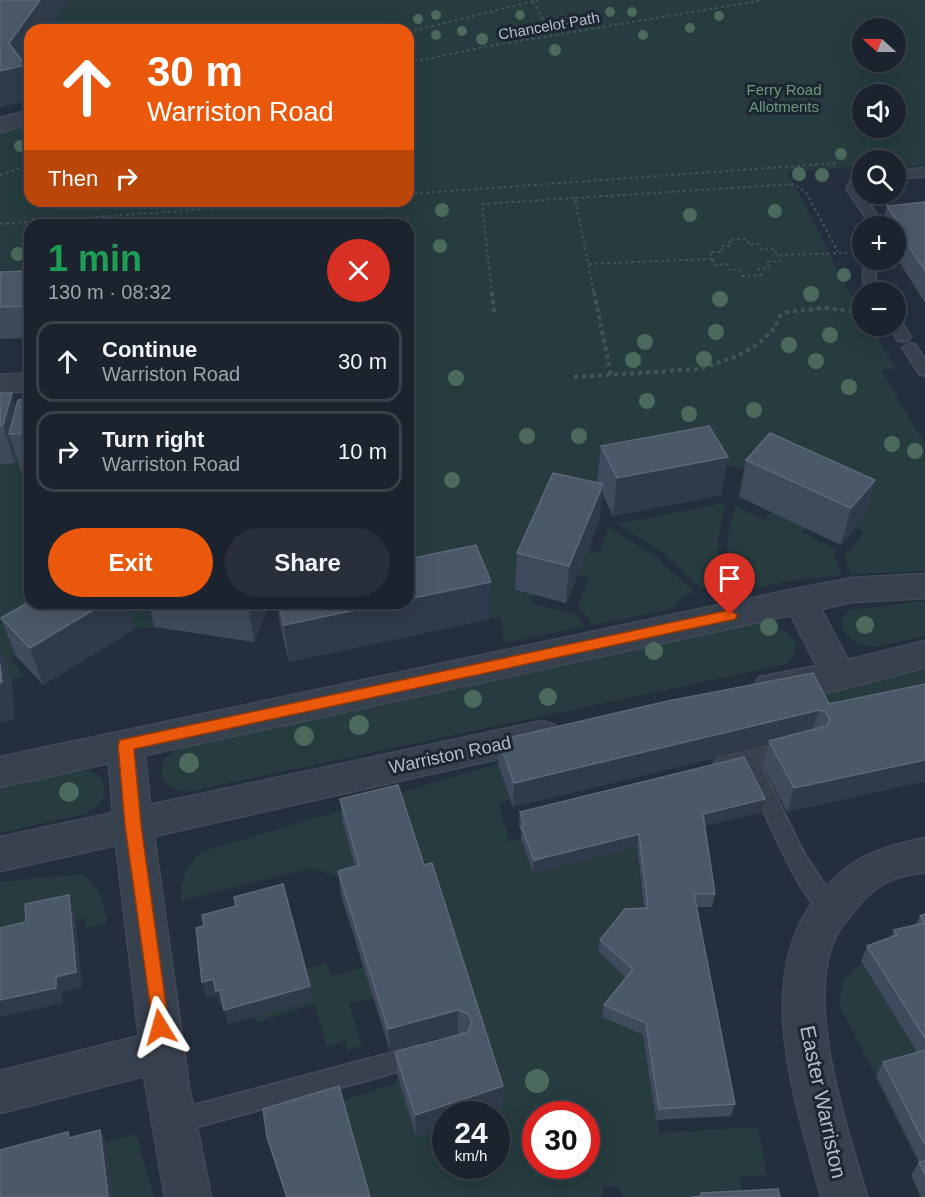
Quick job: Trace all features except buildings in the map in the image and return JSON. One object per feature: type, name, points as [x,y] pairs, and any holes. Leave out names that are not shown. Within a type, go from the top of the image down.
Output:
[{"type":"street","points":[[0,125],[24,119]]},
{"type":"street","points":[[0,384],[24,382]]},
{"type":"street","points":[[0,772],[800,600],[852,590],[925,586]]},
{"type":"street","points":[[800,600],[838,675]]},
{"type":"street","points":[[736,694],[838,675],[925,654]]},
{"type":"street","name":"Warriston Road","points":[[0,854],[574,728]]},
{"type":"street","points":[[126,745],[133,825],[172,1122],[188,1197]]},
{"type":"street","name":"Easter Warriston","points":[[844,1197],[809,1058],[803,1004],[811,946],[830,908],[851,887],[884,866],[925,855]]},
{"type":"street","points":[[0,1092],[164,1050]]},
{"type":"lane","points":[[906,174],[925,172]]},
{"type":"lane","points":[[903,336],[925,371]]},
{"type":"lane","points":[[700,770],[801,745]]},
{"type":"lane","points":[[746,758],[798,864],[816,892],[830,908]]},
{"type":"lane","points":[[172,1122],[436,1052]]},
{"type":"path","points":[[414,31],[538,0]]},
{"type":"path","name":"Chancelot Path","points":[[414,62],[764,0]]},
{"type":"path","points":[[533,1],[552,36]]},
{"type":"path","points":[[414,194],[843,163]]},
{"type":"path","points":[[0,175],[24,167]]},
{"type":"path","points":[[494,312],[482,204],[793,184],[806,192],[838,252]]},
{"type":"path","points":[[575,198],[611,375]]},
{"type":"path","points":[[69,219],[234,207]]},
{"type":"path","points":[[0,224],[24,222]]},
{"type":"path","points":[[747,239],[749,245],[759,244],[762,250],[774,249],[777,255],[780,261],[767,262],[769,268],[759,269],[761,275],[742,276],[740,270],[730,270],[727,264],[714,265],[710,252],[723,252],[721,246],[731,246],[729,240],[747,239]]},
{"type":"path","points":[[777,255],[838,252],[852,256]]},
{"type":"path","points":[[589,264],[712,259]]},
{"type":"path","points":[[574,377],[699,369],[721,363],[758,344],[775,328],[780,316],[787,312],[825,308],[852,312]]},
{"type":"green space","name":"Ferry Road Allotments","points":[[70,0],[925,0],[925,165],[906,167],[906,150],[852,150],[852,167],[787,172],[852,296],[852,336],[876,336],[896,368],[881,370],[925,444],[925,571],[851,574],[844,556],[864,532],[856,528],[864,517],[762,470],[702,463],[597,483],[551,510],[515,591],[534,595],[531,603],[575,614],[585,626],[504,643],[501,618],[490,619],[475,583],[414,596],[414,219],[24,219],[24,314],[0,313],[0,130],[24,124],[24,207],[414,207],[414,24],[53,24]]},
{"type":"green space","points":[[24,459],[21,471],[24,471],[24,609],[92,609],[10,658],[25,676],[0,681],[0,460]]},
{"type":"green space","points":[[725,503],[718,541],[721,585],[702,589],[663,553],[618,524]]},
{"type":"green space","points":[[736,506],[764,519],[774,509],[808,525],[802,532],[837,550],[834,553],[842,575],[789,581],[762,587],[734,584],[727,545]]},
{"type":"green space","points":[[609,527],[656,557],[694,592],[682,598],[672,609],[593,625],[578,606],[589,578],[571,573],[581,548],[599,552]]},
{"type":"green space","points":[[925,601],[925,635],[893,644],[870,646],[850,639],[843,630],[842,618],[850,610]]},
{"type":"green space","points":[[114,609],[163,609],[154,627],[135,629]]},
{"type":"green space","points":[[758,622],[783,630],[795,641],[794,656],[787,664],[191,791],[179,790],[170,786],[164,780],[162,773],[162,765],[166,758],[184,747],[452,686]]},
{"type":"green space","points":[[925,667],[925,718],[883,728],[805,695]]},
{"type":"green space","points":[[498,764],[510,799],[499,804],[509,841],[521,839],[636,843],[644,914],[632,963],[638,1001],[610,1020],[617,1025],[641,1024],[659,1133],[758,1127],[767,1175],[740,1177],[743,1197],[626,1197],[617,1186],[605,1187],[599,1197],[368,1197],[341,1101],[400,1082],[416,1135],[432,1130],[432,1179],[510,1179],[510,1101],[500,1101],[459,972],[349,1004],[362,1046],[348,1051],[345,1041],[327,1047],[314,1004],[256,1023],[253,983],[326,963],[331,976],[452,944],[359,884],[312,868],[181,901],[185,874],[201,852]]},
{"type":"green space","points":[[80,770],[94,772],[103,780],[105,795],[98,806],[85,814],[0,833],[0,787]]},
{"type":"green space","points":[[81,874],[97,889],[107,923],[86,928],[85,917],[76,919],[75,911],[0,967],[0,882]]},
{"type":"green space","points":[[863,965],[895,1017],[925,1006],[925,1062],[876,1076],[841,1009],[841,988],[846,976]]},
{"type":"green space","points":[[136,1134],[154,1197],[113,1197],[106,1142]]},
{"type":"route","points":[[160,1027],[133,825],[126,745],[730,615]]}]
